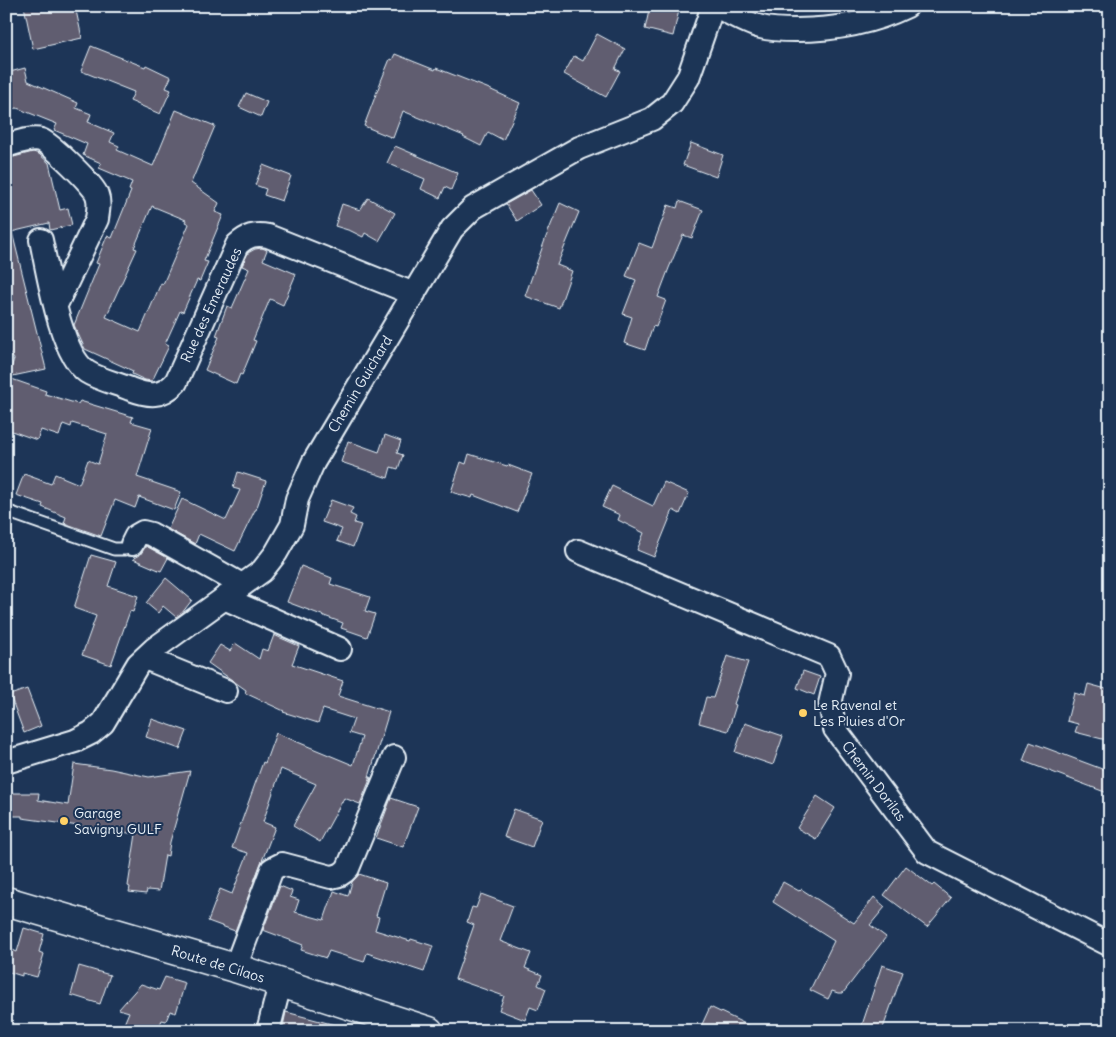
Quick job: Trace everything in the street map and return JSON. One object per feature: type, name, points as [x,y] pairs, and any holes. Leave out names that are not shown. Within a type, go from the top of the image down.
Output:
[{"type":"main road","name":"Route de Cilaos","points":[[6,901],[235,968],[429,1031]]},
{"type":"street","name":"Chemin Guichard","points":[[6,762],[75,741],[91,733],[103,723],[138,664],[154,649],[262,571],[276,553],[292,525],[297,499],[309,472],[452,229],[473,208],[579,148],[652,119],[672,102],[688,78],[714,6],[761,27],[784,30],[815,30],[852,25],[887,16],[907,6]]},
{"type":"street","points":[[6,146],[41,140],[49,145],[85,179],[97,196],[97,219],[56,305]]},
{"type":"street","name":"Rue des Emeraudes","points":[[41,240],[56,305],[68,346],[76,362],[88,373],[144,394],[157,394],[168,390],[176,382],[237,245],[245,238],[253,235],[268,236],[414,294]]},
{"type":"street","points":[[132,544],[136,536],[143,532],[151,534],[242,585]]},
{"type":"street","name":"Chemin Dorilas","points":[[578,551],[828,656],[837,673],[830,704],[836,729],[927,852],[1110,945]]},
{"type":"street","points":[[224,598],[340,649]]},
{"type":"street","points":[[145,658],[226,691]]},
{"type":"street","points":[[235,968],[272,869],[282,864],[331,877],[344,873],[348,868],[394,757]]},
{"type":"street","points":[[268,1031],[280,984]]},
{"type":"lane","points":[[6,511],[114,549],[125,549],[132,544]]},
{"type":"building","points":[[24,6],[75,6],[82,38],[33,49]]},
{"type":"building","points":[[650,6],[680,6],[673,36],[645,29]]},
{"type":"building","points":[[597,34],[625,49],[615,69],[620,71],[606,97],[564,74],[574,56],[583,61]]},
{"type":"building","points":[[91,46],[145,67],[146,65],[171,77],[166,88],[171,90],[160,114],[130,101],[134,92],[81,71]]},
{"type":"building","points":[[395,54],[435,70],[436,68],[520,103],[503,140],[488,132],[481,146],[464,136],[403,111],[393,138],[364,126],[390,59],[392,60]]},
{"type":"building","points":[[25,68],[28,81],[78,103],[76,108],[91,114],[88,122],[114,133],[110,142],[119,146],[117,150],[153,166],[176,110],[215,126],[191,183],[219,203],[215,212],[223,215],[204,261],[208,262],[200,281],[197,280],[183,312],[180,311],[165,344],[169,346],[152,381],[132,374],[133,371],[85,349],[74,325],[99,264],[96,263],[107,236],[112,238],[131,191],[129,190],[132,182],[99,168],[101,163],[83,155],[87,144],[54,130],[57,124],[17,108],[6,110],[6,73]],"holes":[[[152,206],[186,220],[185,222],[189,224],[140,332],[106,317],[137,249],[134,248]]]},
{"type":"building","points":[[246,93],[267,102],[261,117],[239,107]]},
{"type":"building","points":[[691,143],[723,155],[716,177],[683,165]]},
{"type":"building","points":[[395,146],[458,173],[451,190],[445,187],[440,198],[421,189],[425,179],[387,163]]},
{"type":"building","points":[[33,152],[39,154],[49,163],[60,210],[68,208],[72,225],[50,230],[49,223],[11,232],[46,369],[8,377],[14,359],[6,349],[6,159]]},
{"type":"building","points":[[263,165],[291,176],[282,201],[264,195],[266,189],[255,185]]},
{"type":"building","points":[[531,190],[541,205],[517,221],[506,204]]},
{"type":"building","points":[[368,198],[395,213],[379,241],[365,233],[363,237],[335,226],[342,204],[360,210]]},
{"type":"building","points":[[679,201],[703,210],[692,238],[683,235],[669,268],[658,297],[666,300],[656,327],[653,326],[645,350],[624,343],[632,317],[623,314],[636,280],[626,276],[639,243],[652,248],[668,205],[677,208]]},
{"type":"building","points":[[560,203],[579,212],[557,265],[572,271],[559,308],[525,296]]},
{"type":"building","points":[[262,248],[267,250],[263,260],[296,274],[283,305],[270,299],[253,340],[256,341],[242,375],[240,374],[236,384],[205,370],[219,337],[216,336],[227,306],[232,308],[249,269],[242,266],[248,253]]},
{"type":"building","points":[[6,377],[46,391],[45,394],[78,404],[80,401],[133,417],[131,422],[152,428],[137,477],[181,492],[174,510],[139,497],[135,508],[115,500],[101,536],[64,523],[66,517],[42,507],[43,504],[16,495],[24,474],[51,484],[55,474],[79,484],[88,460],[98,464],[107,434],[72,423],[71,427],[63,424],[59,436],[41,430],[37,440],[6,429]]},
{"type":"building","points":[[385,435],[401,441],[397,453],[403,455],[398,469],[391,467],[388,478],[341,462],[348,441],[379,452]]},
{"type":"building","points":[[469,454],[532,474],[517,512],[473,495],[472,498],[451,492],[461,462],[466,464]]},
{"type":"building","points":[[238,472],[266,481],[256,510],[235,551],[199,534],[195,544],[168,529],[182,499],[226,520],[240,490],[233,488]]},
{"type":"building","points":[[664,482],[689,493],[680,514],[673,510],[654,557],[637,550],[644,533],[618,520],[620,515],[602,507],[612,486],[653,506]]},
{"type":"building","points":[[331,500],[353,508],[350,514],[356,517],[354,523],[361,525],[353,547],[337,541],[342,529],[322,522]]},
{"type":"building","points":[[146,546],[168,558],[161,571],[133,559],[140,555]]},
{"type":"building","points":[[91,555],[116,562],[108,586],[138,596],[133,612],[130,611],[111,665],[82,655],[96,616],[74,608]]},
{"type":"building","points":[[301,566],[332,578],[330,584],[370,597],[365,611],[375,614],[367,637],[341,628],[343,623],[287,602]]},
{"type":"building","points":[[166,578],[192,600],[182,613],[176,617],[163,606],[158,613],[146,603]]},
{"type":"building","points":[[274,635],[299,646],[292,664],[343,681],[338,696],[389,712],[369,777],[371,777],[360,804],[344,798],[320,842],[293,826],[316,784],[281,769],[263,822],[275,827],[235,931],[208,921],[220,889],[232,894],[248,853],[232,848],[263,762],[265,763],[276,733],[353,765],[362,737],[349,733],[354,719],[323,709],[318,723],[283,712],[245,693],[246,690],[208,663],[220,645],[230,651],[235,643],[259,659],[262,649],[268,651]]},
{"type":"building","points":[[727,656],[748,662],[734,704],[736,705],[728,731],[699,723],[706,697],[713,698]]},
{"type":"building","points":[[803,671],[820,677],[814,695],[797,688]]},
{"type":"building","points":[[1088,684],[1110,690],[1110,741],[1075,732],[1078,724],[1067,721],[1074,693],[1085,696]]},
{"type":"building","points":[[27,689],[41,726],[24,733],[10,695]]},
{"type":"building","points":[[152,719],[187,731],[180,749],[146,737]]},
{"type":"building","points":[[745,723],[783,736],[773,765],[735,752]]},
{"type":"building","points":[[1030,742],[1110,772],[1110,794],[1023,761]]},
{"type":"building","points":[[74,764],[149,777],[190,771],[170,842],[168,856],[165,855],[159,891],[147,890],[146,894],[129,892],[130,887],[128,886],[136,834],[22,818],[22,816],[6,816],[6,793],[39,793],[38,800],[68,805]]},
{"type":"building","points":[[817,796],[835,808],[816,839],[797,828]]},
{"type":"building","points":[[391,798],[418,807],[403,847],[376,838]]},
{"type":"building","points":[[514,809],[542,819],[532,847],[504,837]]},
{"type":"building","points":[[906,866],[932,886],[934,884],[951,898],[927,927],[884,895]]},
{"type":"building","points":[[359,874],[386,883],[376,916],[379,917],[375,930],[433,946],[424,972],[367,953],[364,962],[329,951],[326,958],[301,950],[303,945],[263,930],[280,886],[292,891],[290,897],[299,900],[295,912],[324,920],[334,891],[348,896],[352,882]]},
{"type":"building","points":[[783,882],[799,891],[801,889],[854,923],[874,897],[885,907],[870,925],[886,937],[843,993],[832,991],[828,999],[810,990],[834,941],[773,902]]},
{"type":"building","points":[[481,894],[513,906],[500,941],[531,953],[525,968],[542,975],[538,985],[546,989],[538,1010],[530,1007],[525,1020],[499,1010],[504,996],[455,979],[474,925],[467,922],[472,907],[476,908]]},
{"type":"building","points":[[24,928],[44,934],[39,952],[44,954],[37,977],[22,973],[22,976],[6,971],[6,947],[17,952]]},
{"type":"building","points":[[882,965],[903,972],[882,1031],[860,1031]]},
{"type":"building","points":[[79,966],[110,975],[100,1004],[71,995]]},
{"type":"building","points":[[165,977],[185,983],[176,1013],[170,1011],[166,1021],[162,1020],[157,1031],[121,1031],[129,1012],[119,1009],[141,984],[159,990]]},
{"type":"building","points":[[710,1007],[760,1031],[699,1031]]},
{"type":"building","points":[[286,1012],[339,1026],[338,1031],[282,1031]]},
{"type":"place","name":"Le Ravenal et Les Pluies d'Or","points":[[803,713]]},
{"type":"place","name":"Garage Savigny GULF","points":[[64,821]]}]
